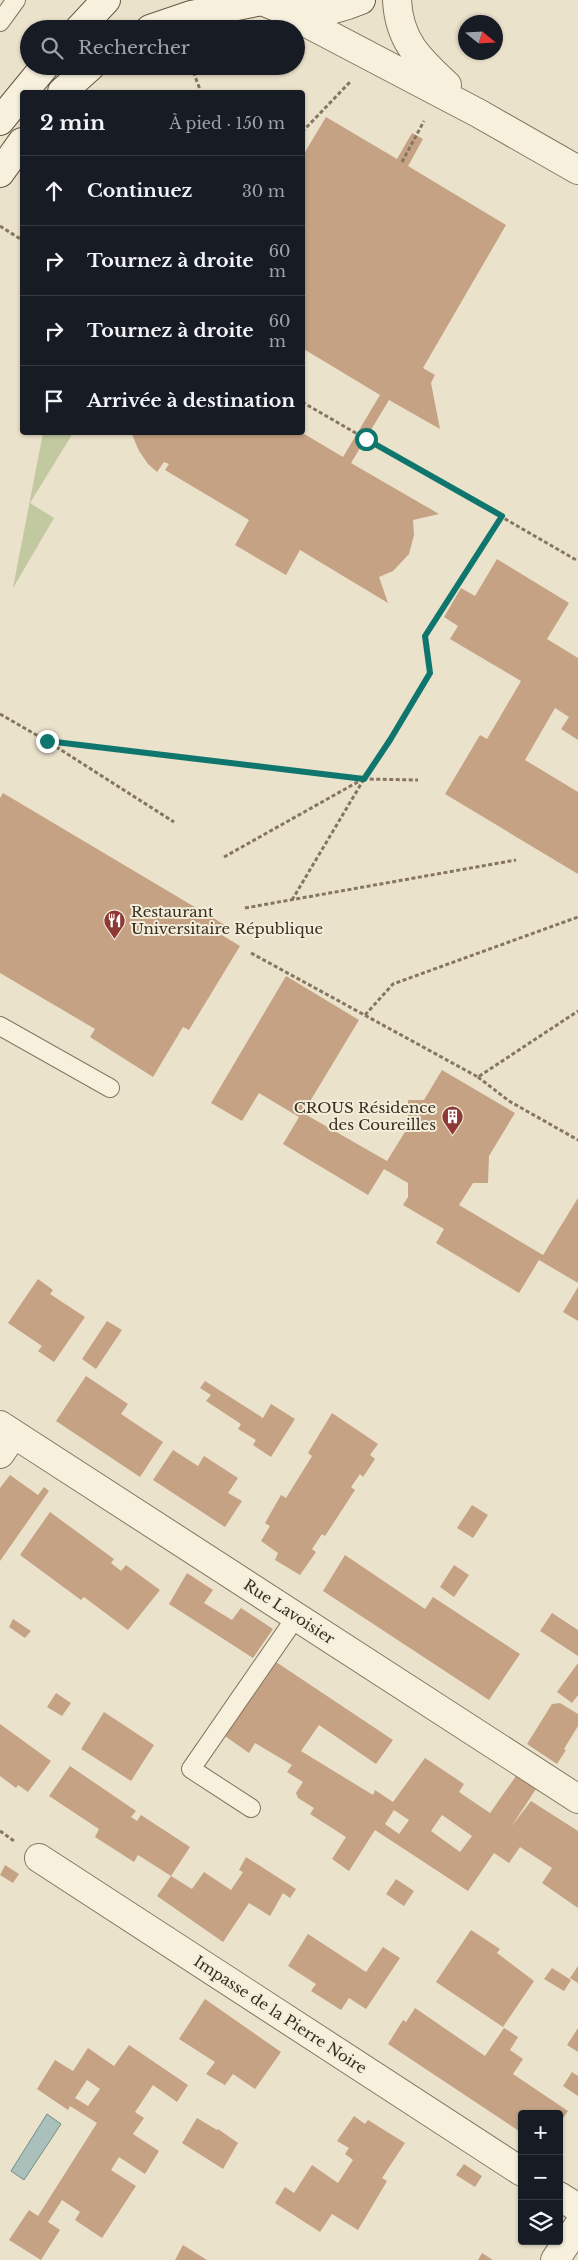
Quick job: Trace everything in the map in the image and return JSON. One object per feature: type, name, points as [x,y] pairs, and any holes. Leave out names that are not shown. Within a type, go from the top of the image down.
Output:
[{"type":"street","points":[[88,20],[106,0]]},
{"type":"street","points":[[176,20],[191,15],[267,3],[299,13],[314,13],[337,10],[361,0]]},
{"type":"street","points":[[397,0],[403,35],[414,52],[478,113]]},
{"type":"street","points":[[267,3],[300,20]]},
{"type":"street","points":[[305,23],[478,113],[578,170]]},
{"type":"street","points":[[25,90],[38,75]]},
{"type":"street","points":[[64,90],[81,75]]},
{"type":"street","points":[[0,121],[20,97]]},
{"type":"street","points":[[0,173],[20,145]]},
{"type":"street","name":"Rue Lavoisier","points":[[5,1438],[296,1617],[578,1799]]},
{"type":"street","name":"Impasse de la Pierre Noire","points":[[39,1858],[518,2169]]},
{"type":"street","points":[[563,2199],[578,2208]]},
{"type":"street","points":[[555,2260],[578,2226]]},
{"type":"lane","points":[[0,22],[16,0]]},
{"type":"lane","points":[[0,1026],[110,1088]]},
{"type":"lane","points":[[251,1808],[191,1769],[296,1617]]},
{"type":"path","points":[[194,75],[200,90]]},
{"type":"path","points":[[305,129],[354,78]]},
{"type":"path","points":[[402,162],[426,118]]},
{"type":"path","points":[[0,226],[20,239]]},
{"type":"path","points":[[305,404],[578,561]]},
{"type":"path","points":[[292,900],[430,673],[425,636],[502,516]]},
{"type":"path","points":[[0,714],[47,741],[174,822]]},
{"type":"path","points":[[47,741],[364,779],[418,780]]},
{"type":"path","points":[[224,857],[364,779]]},
{"type":"path","points":[[245,908],[516,860]]},
{"type":"path","points":[[365,1015],[393,984],[578,917]]},
{"type":"path","points":[[251,953],[478,1077],[509,1101],[578,1140]]},
{"type":"path","points":[[478,1077],[578,1012]]},
{"type":"green space","points":[[43,435],[72,435],[30,503],[54,518],[13,588]]},
{"type":"water","points":[[47,2114],[61,2124],[24,2180],[11,2171]]},
{"type":"building","points":[[326,117],[397,159],[412,133],[423,139],[408,166],[506,225],[423,368],[435,375],[431,383],[440,429],[389,400],[351,463],[439,514],[413,520],[414,535],[409,554],[393,571],[379,577],[388,603],[300,550],[286,575],[235,545],[249,520],[165,470],[169,464],[164,462],[157,472],[148,464],[139,451],[132,435],[305,434],[343,457],[380,395],[305,350],[305,152]]},
{"type":"building","points":[[497,559],[569,603],[547,639],[578,658],[578,740],[561,729],[569,717],[555,708],[525,760],[578,792],[578,874],[445,794],[480,735],[487,739],[521,681],[450,639],[458,626],[444,617],[461,588],[475,596]]},
{"type":"building","name":"Restaurant Universitaire République","points":[[3,793],[225,925],[220,934],[240,946],[189,1030],[183,1027],[153,1077],[90,1037],[95,1029],[0,973],[0,798]]},
{"type":"building","name":"CROUS Résidence des Coureilles","points":[[286,976],[359,1020],[303,1113],[387,1161],[408,1127],[408,1100],[424,1100],[442,1070],[515,1113],[489,1156],[488,1183],[473,1183],[459,1205],[543,1255],[578,1198],[578,1283],[539,1260],[519,1293],[436,1243],[444,1229],[403,1205],[408,1197],[408,1183],[384,1169],[368,1195],[283,1144],[299,1117],[259,1093],[242,1121],[211,1103]]},
{"type":"building","points":[[38,1279],[53,1290],[50,1294],[85,1317],[54,1362],[38,1351],[42,1346],[8,1323]]},
{"type":"building","points":[[578,1287],[578,1321],[563,1312]]},
{"type":"building","points":[[107,1321],[122,1330],[96,1369],[82,1359]]},
{"type":"building","points":[[86,1376],[128,1404],[121,1414],[163,1442],[140,1477],[56,1421]]},
{"type":"building","points":[[205,1381],[263,1418],[271,1404],[295,1419],[271,1457],[253,1445],[256,1440],[238,1429],[241,1424],[206,1401],[211,1395],[200,1388]]},
{"type":"building","points":[[332,1413],[378,1444],[370,1455],[375,1459],[363,1477],[360,1474],[351,1487],[355,1490],[325,1536],[322,1534],[312,1549],[316,1552],[300,1575],[275,1560],[278,1553],[261,1541],[270,1526],[265,1523],[281,1495],[286,1498],[309,1461],[312,1456],[308,1453]]},
{"type":"building","points":[[173,1450],[198,1466],[204,1456],[238,1478],[228,1493],[242,1501],[225,1527],[153,1480]]},
{"type":"building","points":[[10,1475],[38,1495],[44,1487],[49,1491],[0,1561],[0,1488]]},
{"type":"building","points":[[472,1505],[488,1515],[473,1538],[457,1528]]},
{"type":"building","points":[[50,1512],[114,1559],[111,1563],[121,1571],[126,1565],[160,1590],[128,1630],[84,1597],[81,1600],[20,1555]]},
{"type":"building","points":[[345,1555],[425,1609],[433,1597],[520,1654],[489,1700],[323,1591]]},
{"type":"building","points":[[454,1565],[469,1575],[454,1597],[440,1587]]},
{"type":"building","points":[[187,1573],[213,1590],[204,1603],[232,1620],[241,1608],[273,1629],[253,1658],[169,1604]]},
{"type":"building","points":[[552,1613],[578,1630],[578,1656],[540,1631]]},
{"type":"building","points":[[13,1619],[31,1631],[25,1638],[9,1627]]},
{"type":"building","points":[[276,1662],[393,1740],[376,1764],[319,1725],[301,1751],[373,1795],[375,1790],[393,1802],[425,1758],[464,1784],[459,1792],[490,1813],[516,1776],[536,1789],[511,1827],[531,1801],[578,1831],[578,1908],[542,1883],[552,1868],[520,1847],[509,1863],[494,1853],[468,1891],[375,1830],[349,1871],[332,1859],[346,1837],[310,1814],[314,1808],[298,1798],[296,1793],[303,1782],[287,1772],[292,1765],[255,1743],[249,1753],[225,1736]],"holes":[[[394,1810],[409,1820],[399,1834],[385,1824]],[[442,1815],[472,1836],[460,1852],[431,1831]]]},
{"type":"building","points":[[578,1663],[578,1695],[572,1703],[557,1692]]},
{"type":"building","points":[[56,1693],[71,1703],[62,1716],[47,1707]]},
{"type":"building","points":[[560,1703],[578,1714],[578,1726],[557,1764],[527,1744],[552,1704]]},
{"type":"building","points":[[104,1712],[154,1745],[131,1781],[81,1749]]},
{"type":"building","points":[[0,1724],[51,1761],[28,1792],[18,1785],[16,1788],[0,1776]]},
{"type":"building","points":[[70,1766],[136,1811],[131,1817],[137,1821],[141,1815],[190,1847],[171,1876],[138,1855],[134,1862],[95,1837],[99,1829],[49,1796]]},
{"type":"building","points":[[246,1857],[296,1889],[290,1898],[283,1893],[270,1916],[249,1903],[223,1942],[157,1896],[171,1876],[192,1889],[204,1872],[231,1890],[243,1872],[239,1870]]},
{"type":"building","points":[[5,1865],[19,1874],[13,1883],[0,1875]]},
{"type":"building","points":[[396,1879],[414,1891],[404,1906],[386,1894]]},
{"type":"building","points":[[471,1930],[500,1949],[497,1953],[534,1981],[503,2027],[436,1982]]},
{"type":"building","points":[[308,1934],[366,1972],[383,1947],[400,1958],[366,2009],[349,1998],[341,2010],[311,1991],[316,1984],[288,1966]]},
{"type":"building","points":[[578,1966],[578,1983],[570,1978]]},
{"type":"building","points":[[552,1968],[571,1980],[564,1991],[544,1979]]},
{"type":"building","points":[[205,1999],[281,2052],[255,2089],[233,2074],[225,2085],[206,2074],[215,2062],[179,2039]]},
{"type":"building","points":[[415,2008],[485,2056],[504,2028],[518,2037],[510,2050],[523,2059],[513,2074],[568,2111],[563,2118],[563,2110],[518,2110],[518,2130],[388,2044],[403,2020],[406,2022]]},
{"type":"building","points":[[578,2028],[578,2052],[567,2045]]},
{"type":"building","points":[[129,2045],[188,2085],[177,2102],[153,2085],[135,2112],[144,2118],[133,2134],[159,2151],[145,2174],[119,2157],[111,2170],[136,2186],[102,2238],[75,2220],[80,2212],[62,2200],[48,2222],[60,2230],[41,2260],[9,2240],[29,2210],[38,2216],[97,2123],[70,2106],[68,2110],[37,2089],[55,2060],[73,2071],[88,2048],[114,2066]],"holes":[[[87,2080],[100,2089],[88,2106],[75,2098]]]},
{"type":"building","points":[[572,2072],[578,2076],[578,2096],[563,2086]]},
{"type":"building","points":[[354,2116],[365,2124],[368,2120],[405,2143],[382,2178],[387,2181],[358,2230],[332,2214],[320,2232],[275,2203],[285,2187],[294,2193],[312,2165],[338,2183],[353,2160],[345,2154],[349,2148],[337,2141]]},
{"type":"building","points":[[197,2118],[218,2129],[238,2143],[223,2169],[182,2143]]},
{"type":"building","points":[[464,2164],[482,2176],[475,2187],[456,2175]]},
{"type":"building","points":[[183,2245],[207,2260],[175,2260]]},
{"type":"building","points":[[482,2253],[493,2260],[478,2260]]},
{"type":"place","name":"Restaurant Universitaire République","points":[[115,940]]},
{"type":"place","name":"CROUS Résidence des Coureilles","points":[[452,1136]]},
{"type":"route","points":[[47,741],[364,779],[430,673],[425,636],[502,516],[366,439]]}]
